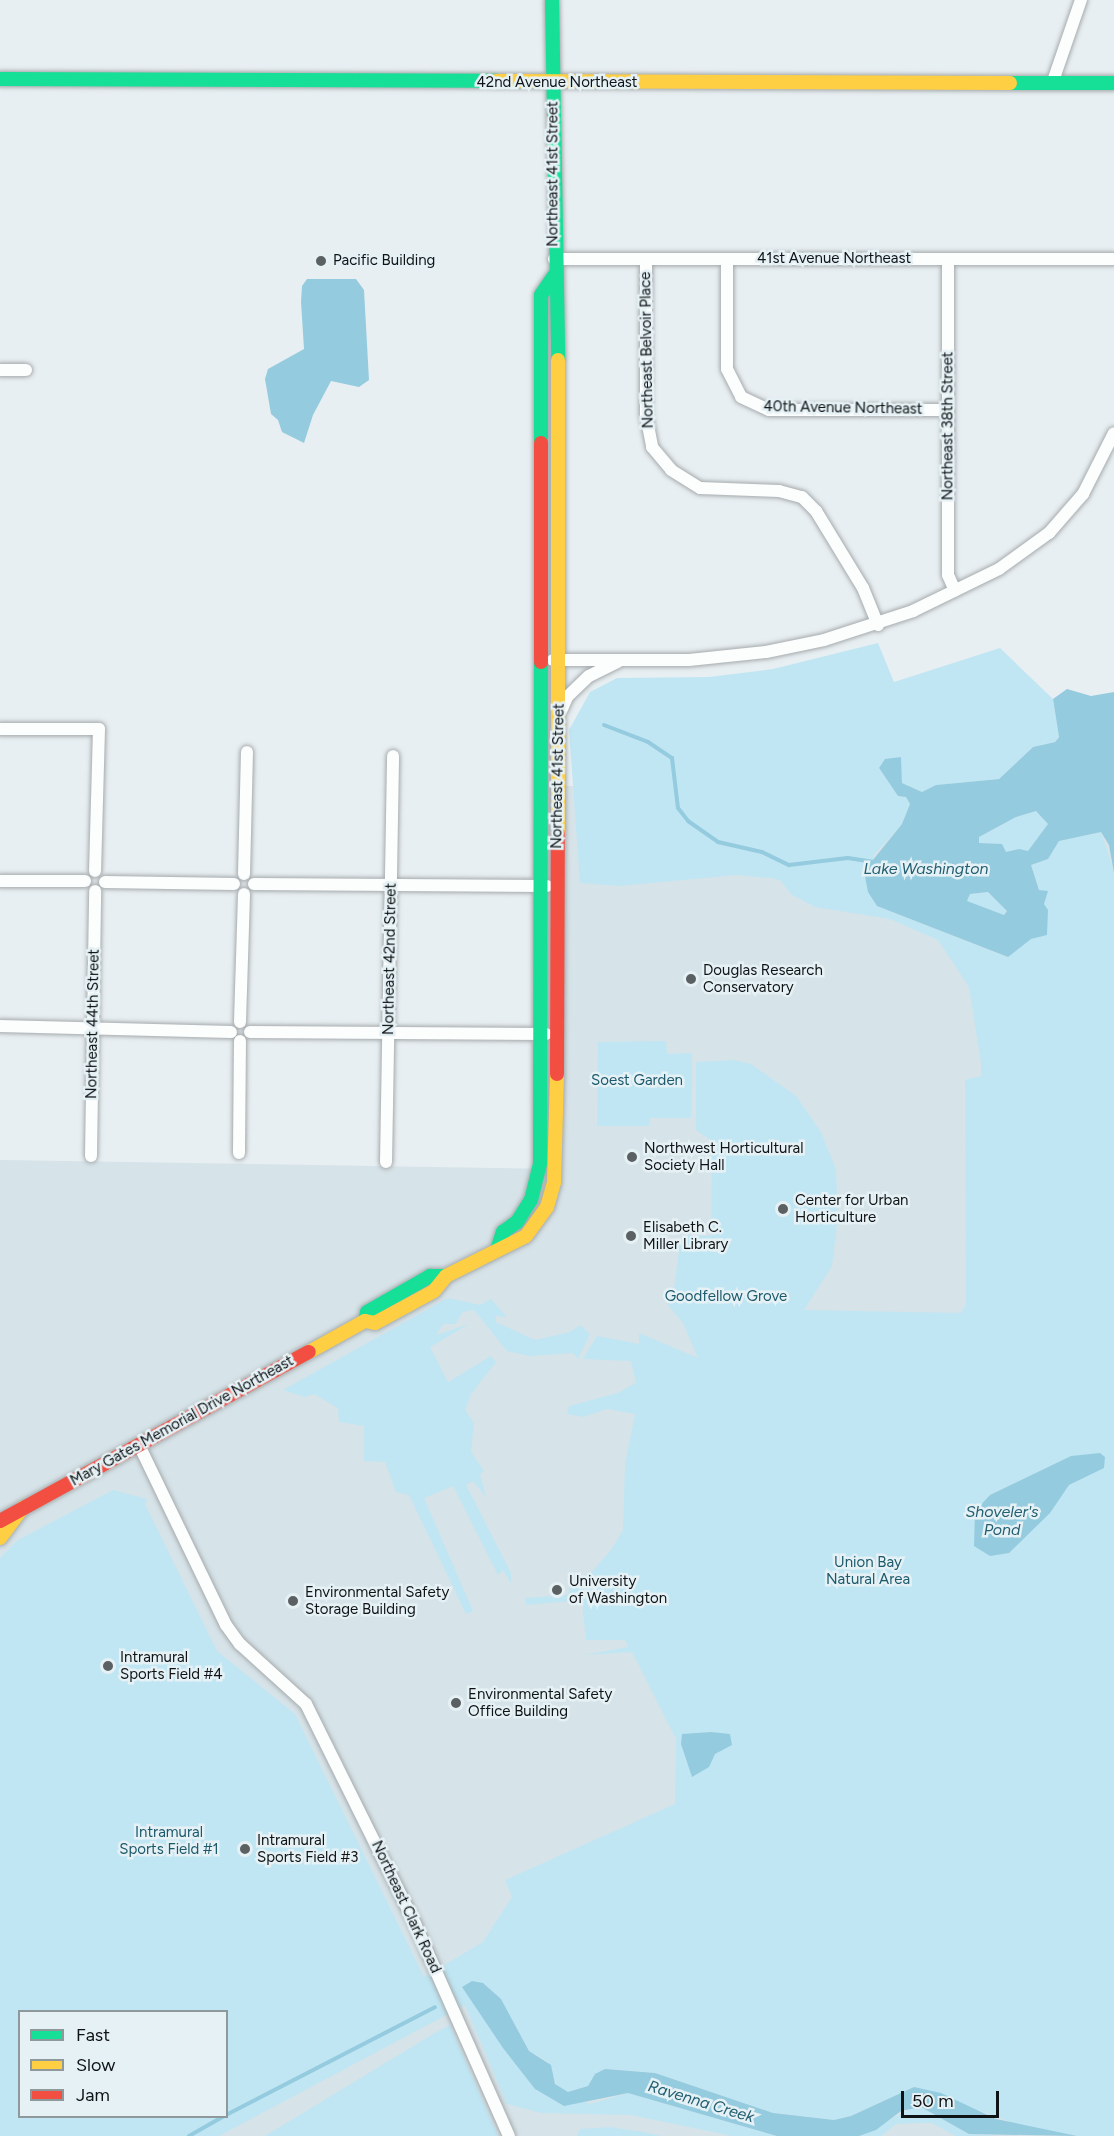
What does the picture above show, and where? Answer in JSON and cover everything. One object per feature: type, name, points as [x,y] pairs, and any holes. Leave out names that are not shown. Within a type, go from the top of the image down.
[{"type":"street","name":"Northeast 41st Street","points":[[475,1260],[498,1247],[509,1247],[526,1236],[552,1193],[556,1143],[559,660],[558,295],[554,276],[552,0]]},
{"type":"street","points":[[1052,84],[1081,0]]},
{"type":"street","name":"42nd Avenue Northeast","points":[[0,79],[553,83],[1114,83]]},
{"type":"street","name":"41st Avenue Northeast","points":[[554,259],[1114,259]]},
{"type":"street","name":"Northeast Belvoir Place","points":[[645,259],[646,416],[652,447],[671,470],[700,488],[779,491],[802,496],[816,511],[863,588],[878,625]]},
{"type":"street","name":"40th Avenue Northeast","points":[[727,259],[726,369],[741,397],[769,410],[948,410]]},
{"type":"street","name":"Northeast 38th Street","points":[[948,259],[948,575],[956,591]]},
{"type":"street","name":"Northeast 41st Street","points":[[498,1247],[503,1232],[525,1212],[538,1177],[541,295],[554,276]]},
{"type":"street","points":[[0,370],[26,370]]},
{"type":"street","points":[[539,660],[716,658],[766,652],[878,625],[956,591],[999,569],[1049,533],[1083,494],[1114,433]]},
{"type":"street","points":[[558,720],[567,697],[576,687],[604,667],[625,660]]},
{"type":"street","points":[[0,729],[99,729],[95,871]]},
{"type":"street","points":[[247,752],[244,874],[254,884],[557,886]]},
{"type":"street","name":"Northeast 42nd Street","points":[[386,1162],[393,756]]},
{"type":"street","points":[[85,881],[88,874],[95,871],[102,874],[105,882]]},
{"type":"street","points":[[244,874],[237,876],[234,884],[237,891],[244,894]]},
{"type":"street","points":[[0,881],[85,881],[95,891],[101,889],[105,882]]},
{"type":"street","points":[[105,882],[234,884]]},
{"type":"street","points":[[239,1153],[240,1041],[245,1027],[244,894],[254,884]]},
{"type":"street","name":"Northeast 44th Street","points":[[91,1156],[95,891]]},
{"type":"street","points":[[0,1026],[231,1032],[245,1027],[389,1033],[556,1034]]},
{"type":"street","points":[[231,1032],[234,1039],[240,1041]]},
{"type":"street","name":"Mary Gates Memorial Drive Northeast","points":[[0,1521],[365,1321],[375,1323],[434,1291],[446,1276],[475,1260]]},
{"type":"street","name":"Northeast Clark Road","points":[[139,1445],[226,1625],[240,1644],[306,1704],[439,1976],[509,2136]]},
{"type":"street","points":[[0,1538],[23,1508]]},
{"type":"shaded area","name":"University of Washington","points":[[564,786],[1114,786],[1114,2136],[0,2136],[0,1160],[559,1169]]},
{"type":"green space","name":"Union Bay Natural Area","points":[[878,643],[894,682],[1000,648],[1053,699],[1059,736],[1055,742],[1033,747],[999,779],[937,785],[923,792],[902,783],[900,757],[879,768],[898,796],[906,797],[910,804],[902,824],[873,856],[877,906],[1007,957],[1031,938],[1047,935],[1044,904],[1031,865],[1048,859],[1059,841],[1101,832],[1114,871],[1114,2136],[1077,2136],[1024,2127],[914,2087],[851,2116],[835,2120],[773,2113],[655,2073],[605,2069],[588,2086],[568,2092],[558,2088],[548,2062],[529,2051],[501,1999],[483,1983],[462,1987],[527,2078],[590,2104],[628,2093],[777,2136],[732,2136],[631,2115],[541,2113],[507,2104],[465,2005],[219,2136],[0,2136],[0,1558],[18,1540],[113,1490],[147,1499],[145,1504],[217,1651],[295,1714],[424,1977],[483,1942],[512,1897],[505,1880],[675,1804],[676,1739],[632,1652],[585,1655],[628,1647],[625,1640],[586,1640],[582,1600],[526,1605],[525,1598],[568,1595],[570,1588],[581,1584],[611,1550],[623,1530],[625,1464],[635,1414],[607,1409],[583,1417],[567,1414],[569,1406],[618,1393],[636,1383],[631,1361],[583,1359],[597,1336],[639,1344],[639,1333],[698,1358],[683,1323],[667,1304],[674,1290],[681,1235],[711,1236],[712,1141],[696,1130],[696,1062],[734,1060],[751,1064],[796,1096],[821,1132],[836,1170],[838,1215],[832,1266],[804,1310],[961,1313],[966,1304],[965,1080],[981,1076],[981,1063],[969,987],[938,940],[890,919],[815,907],[791,894],[780,880],[770,878],[736,875],[620,886],[580,883],[569,730],[590,692],[617,678],[709,677],[773,669]]},
{"type":"green space","points":[[1036,811],[1048,824],[1028,851],[1006,853],[1002,845],[979,843],[979,837],[1016,817]]},
{"type":"green space","points":[[988,892],[1007,911],[1003,915],[967,902],[970,894]]},
{"type":"green space","name":"Soest Garden","points":[[666,1041],[667,1054],[692,1053],[691,1118],[650,1118],[649,1126],[597,1126],[598,1042]]},
{"type":"green space","points":[[448,1298],[480,1305],[491,1299],[507,1317],[496,1316],[496,1322],[535,1340],[570,1332],[580,1325],[590,1334],[578,1359],[573,1353],[529,1356],[507,1351],[474,1310],[463,1312],[455,1324],[443,1324],[436,1335],[469,1324],[430,1347],[448,1382],[491,1356],[496,1362],[471,1394],[465,1410],[474,1423],[471,1452],[484,1471],[480,1474],[486,1497],[473,1481],[466,1485],[511,1573],[511,1583],[503,1570],[498,1575],[453,1486],[424,1498],[473,1611],[466,1614],[409,1495],[396,1492],[385,1462],[364,1461],[364,1426],[339,1422],[338,1408],[314,1394],[305,1397],[283,1390]]},
{"type":"green space","points":[[450,2025],[498,2136],[265,2136],[433,2034]]},
{"type":"green space","points":[[914,2107],[929,2110],[969,2134],[998,2136],[956,2136],[932,2123],[921,2123],[896,2124],[881,2136],[859,2136]]},
{"type":"green space","points":[[610,2127],[662,2136],[577,2136],[580,2129]]},
{"type":"water","points":[[307,279],[356,279],[364,290],[369,380],[359,387],[331,381],[313,415],[304,443],[282,432],[278,420],[271,414],[265,379],[268,369],[304,349],[301,302],[302,286]]},
{"type":"water","name":"Lake Washington","points":[[1067,689],[1091,696],[1114,692],[1114,873],[1109,845],[1101,832],[1059,841],[1048,859],[1031,865],[1039,890],[1048,891],[1044,904],[1048,910],[1047,935],[1031,939],[1008,957],[877,906],[868,892],[864,871],[902,824],[910,804],[906,797],[898,796],[879,768],[885,759],[901,757],[902,783],[922,792],[936,785],[999,779],[1033,747],[1055,742],[1059,737],[1053,699]],"holes":[[[1036,811],[1048,824],[1028,851],[1019,849],[1006,852],[1002,844],[979,843],[979,837],[1016,817]],[[988,892],[1007,911],[1004,915],[967,901],[970,894]]]},
{"type":"water","name":"Shoveler's Pond","points":[[1100,1453],[1105,1457],[1104,1468],[1069,1485],[1050,1513],[1009,1553],[990,1556],[974,1546],[975,1511],[990,1495],[1071,1456]]},
{"type":"water","points":[[711,1732],[730,1734],[732,1745],[715,1754],[709,1767],[692,1777],[681,1744],[682,1734]]},
{"type":"water","name":"Ravenna Creek","points":[[472,1981],[483,1983],[501,1999],[529,2051],[551,2065],[555,2084],[568,2092],[588,2086],[595,2074],[605,2069],[655,2073],[773,2113],[834,2120],[851,2116],[914,2087],[941,2093],[996,2119],[1077,2136],[969,2134],[921,2107],[901,2111],[876,2130],[859,2136],[777,2136],[628,2093],[564,2106],[535,2089],[503,2048],[462,1987]]},
{"type":"waterway","points":[[604,725],[648,742],[672,758],[678,808],[688,821],[718,842],[762,852],[789,865],[848,858],[874,862]]},
{"type":"waterway","name":"Ravenna Creek","points":[[228,2114],[435,2007]]},
{"type":"waterway","name":"Ravenna Creek","points":[[189,2136],[220,2118]]},
{"type":"traffic: fast","points":[[552,0],[558,360]]},
{"type":"traffic: fast","points":[[0,79],[496,81]]},
{"type":"traffic: fast","points":[[1010,83],[1114,83]]},
{"type":"traffic: fast","points":[[541,443],[541,295],[554,276]]},
{"type":"traffic: fast","points":[[498,1247],[503,1232],[517,1222],[531,1200],[540,1163],[541,662]]},
{"type":"traffic: fast","points":[[365,1321],[367,1312],[430,1276],[446,1276]]},
{"type":"traffic: slow","points":[[496,81],[1010,83]]},
{"type":"traffic: slow","points":[[558,360],[558,833]]},
{"type":"traffic: slow","points":[[309,1352],[365,1321],[375,1323],[434,1291],[446,1276],[526,1236],[547,1207],[554,1182],[557,1074]]},
{"type":"traffic: slow","points":[[0,1538],[23,1508]]},
{"type":"traffic: jam","points":[[541,443],[541,662]]},
{"type":"traffic: jam","points":[[557,1074],[558,833]]},
{"type":"traffic: jam","points":[[0,1521],[309,1352]]},
{"type":"place","name":"Pacific Building","points":[[321,261]]},
{"type":"place","name":"Douglas Research Conservatory","points":[[691,979]]},
{"type":"place","name":"Northwest Horticultural Society Hall","points":[[632,1157]]},
{"type":"place","name":"Center for Urban Horticulture","points":[[783,1209]]},
{"type":"place","name":"Elisabeth C. Miller Library","points":[[631,1236]]},
{"type":"place","name":"University of Washington","points":[[557,1590]]},
{"type":"place","name":"Environmental Safety Storage Building","points":[[293,1601]]},
{"type":"place","name":"Intramural Sports Field #4","points":[[108,1666]]},
{"type":"place","name":"Environmental Safety Office Building","points":[[456,1703]]},
{"type":"place","name":"Intramural Sports Field #3","points":[[245,1849]]},
{"type":"park label","name":"Goodfellow Grove","points":[[726,1297]]},
{"type":"park label","name":"Intramural Sports Field #1","points":[[169,1840]]}]
